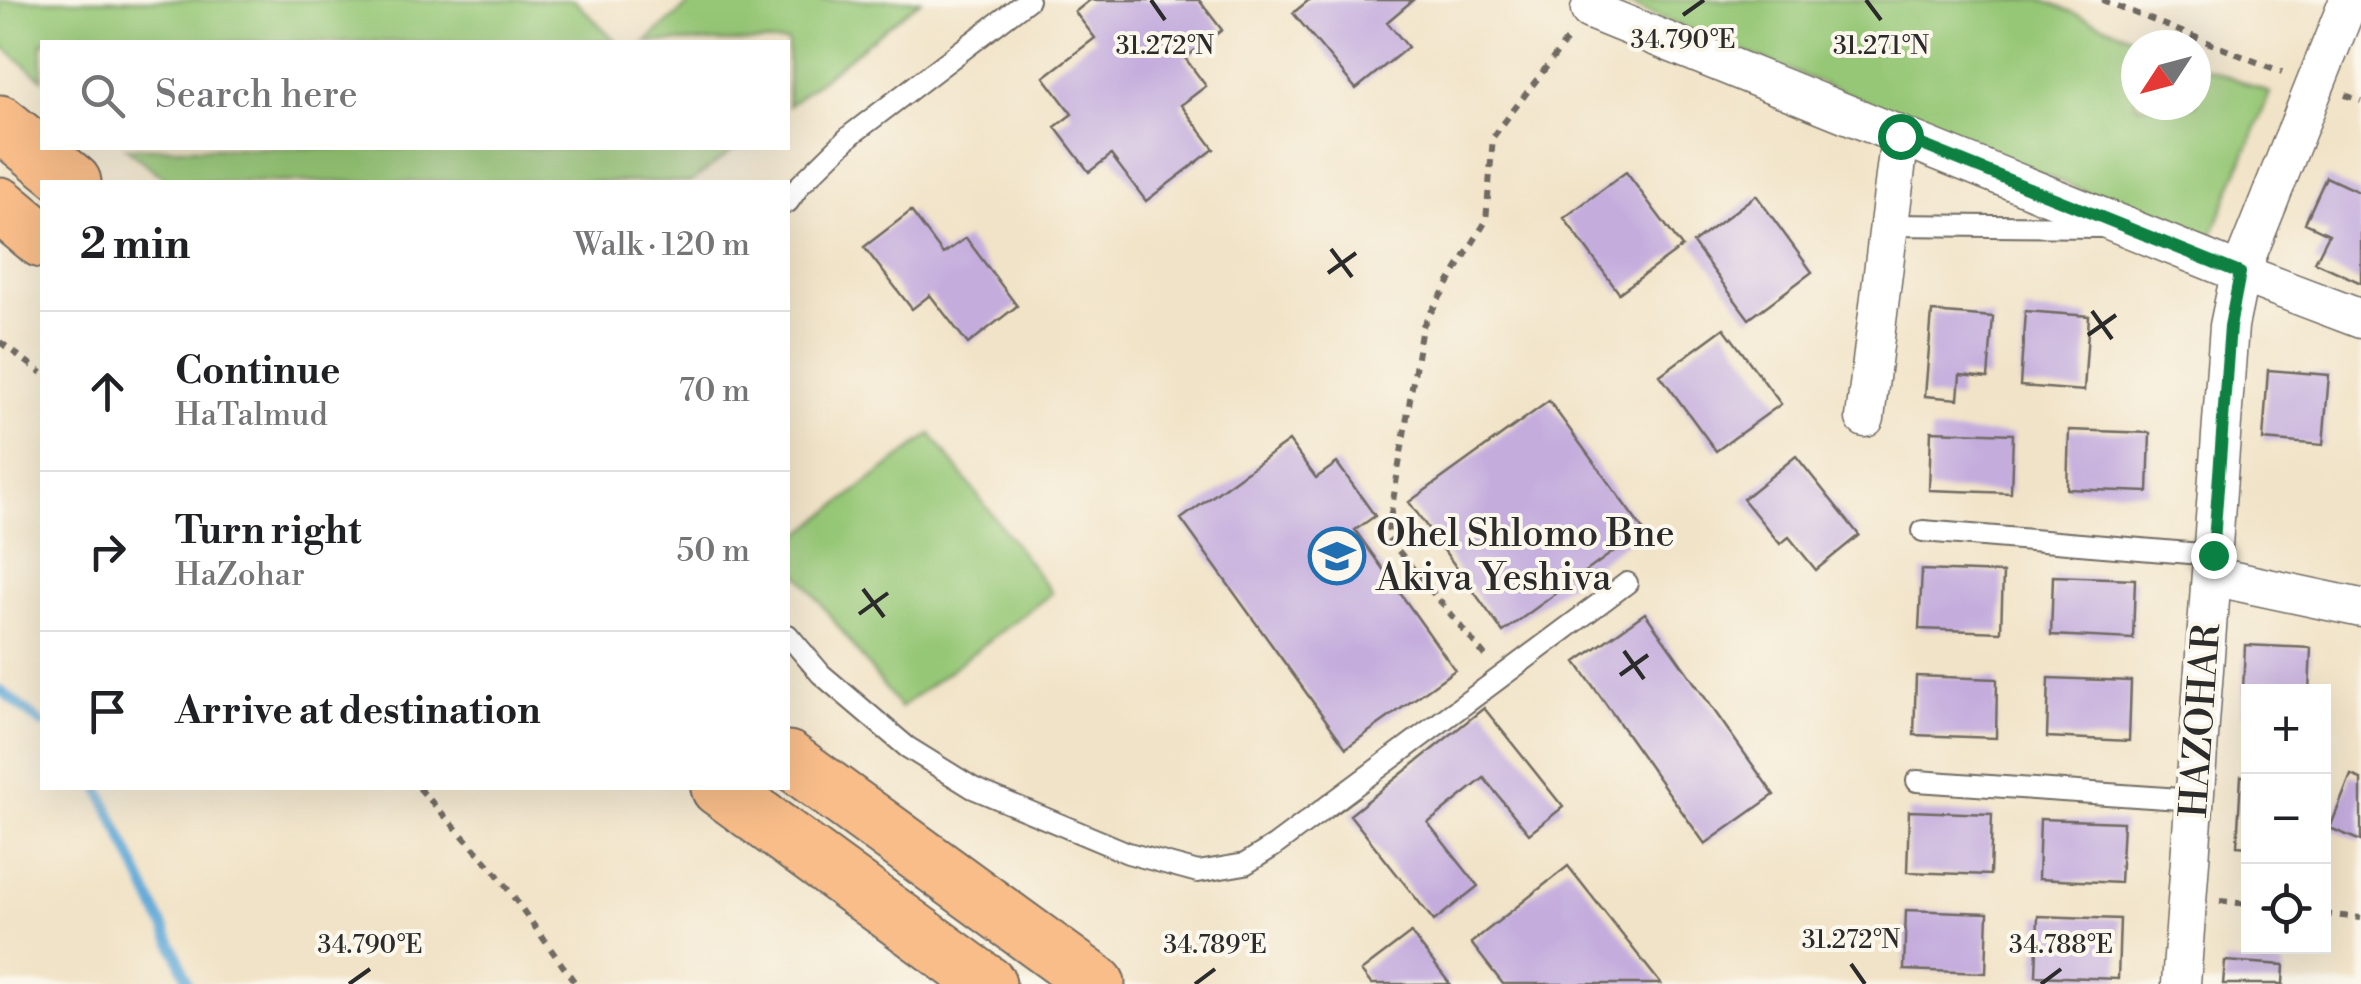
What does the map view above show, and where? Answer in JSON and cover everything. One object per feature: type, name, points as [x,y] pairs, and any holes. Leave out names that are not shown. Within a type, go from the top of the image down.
[{"type":"main road","points":[[0,123],[71,180]]},
{"type":"main road","points":[[0,205],[40,238]]},
{"type":"main road","points":[[790,760],[1097,984]]},
{"type":"main road","points":[[722,790],[988,984]]},
{"type":"street","name":"HAZOHAR","points":[[2182,984],[2230,326],[2240,273],[2349,0]]},
{"type":"street","points":[[1592,5],[1900,136],[2361,319]]},
{"type":"street","points":[[1865,418],[1900,136]]},
{"type":"street","points":[[2212,566],[2361,608]]},
{"type":"lane","points":[[790,199],[852,134],[1028,0]]},
{"type":"lane","points":[[1889,225],[2128,227]]},
{"type":"lane","points":[[1923,532],[2212,566]]},
{"type":"lane","points":[[790,637],[821,674],[907,747],[972,788],[1128,853],[1198,872],[1245,864],[1274,846],[1627,583]]},
{"type":"lane","points":[[1916,780],[2195,800]]},
{"type":"path","points":[[2102,0],[2315,85]]},
{"type":"path","points":[[1502,676],[1387,536],[1422,327],[1486,221],[1493,136],[1592,5]]},
{"type":"path","points":[[0,342],[40,372]]},
{"type":"path","points":[[421,790],[494,870],[576,984]]},
{"type":"path","points":[[2331,915],[2361,918]]},
{"type":"green space","points":[[0,0],[574,0],[615,40],[40,40],[40,77],[0,44]]},
{"type":"green space","points":[[694,0],[921,0],[790,104],[790,40],[647,40]]},
{"type":"green space","points":[[2042,0],[2121,32],[2121,120],[2211,120],[2211,69],[2270,93],[2209,242],[1625,3]]},
{"type":"green space","points":[[129,150],[733,150],[694,180],[166,180]]},
{"type":"green space","points":[[931,434],[1052,593],[900,708],[790,563],[790,541]]},
{"type":"building","points":[[1090,0],[1199,0],[1222,30],[1185,58],[1206,86],[1181,105],[1214,149],[1146,201],[1111,155],[1089,172],[1055,127],[1072,114],[1044,77],[1095,38],[1075,12]]},
{"type":"building","points":[[1309,0],[1413,0],[1387,22],[1408,47],[1356,89],[1293,13]]},
{"type":"building","points":[[1626,172],[1682,247],[1619,293],[1564,218]]},
{"type":"building","points":[[2326,177],[2361,193],[2361,283],[2315,262],[2329,234],[2305,223]]},
{"type":"building","points":[[1756,195],[1812,272],[1749,319],[1693,243]]},
{"type":"building","points":[[911,211],[943,254],[966,238],[1017,306],[968,344],[930,295],[912,309],[864,247]]},
{"type":"building","points":[[2025,311],[2089,316],[2084,391],[2020,386]]},
{"type":"building","points":[[1932,312],[1993,317],[1988,378],[1960,375],[1958,399],[1925,396]]},
{"type":"building","points":[[1724,328],[1781,404],[1716,451],[1660,375]]},
{"type":"building","points":[[2268,370],[2329,375],[2323,445],[2263,440]]},
{"type":"building","points":[[1549,401],[1643,530],[1503,632],[1409,502]]},
{"type":"building","points":[[2069,430],[2150,433],[2148,492],[2067,489]]},
{"type":"building","points":[[1931,431],[2013,434],[2011,493],[1929,490]]},
{"type":"building","points":[[1289,441],[1316,478],[1337,463],[1375,516],[1355,530],[1455,670],[1346,748],[1181,519]]},
{"type":"building","points":[[1796,456],[1859,535],[1816,570],[1789,537],[1780,544],[1743,499]]},
{"type":"building","points":[[1922,570],[2003,573],[2001,632],[1919,629]]},
{"type":"building","points":[[2053,576],[2135,579],[2133,639],[2051,635]]},
{"type":"building","points":[[1645,613],[1774,795],[1705,844],[1576,662]]},
{"type":"building","points":[[2245,645],[2311,648],[2309,684],[2243,684]]},
{"type":"building","points":[[1916,676],[1997,679],[1996,738],[1914,735]]},
{"type":"building","points":[[2049,678],[2131,681],[2129,741],[2047,737]]},
{"type":"building","points":[[1484,708],[1563,807],[1529,834],[1484,778],[1428,823],[1478,886],[1434,921],[1350,815]]},
{"type":"building","points":[[2351,775],[2361,779],[2361,841],[2331,825]]},
{"type":"building","points":[[2241,776],[2241,846],[2237,846]]},
{"type":"building","points":[[1909,811],[1992,814],[1990,875],[1907,872]]},
{"type":"building","points":[[2040,819],[2123,822],[2120,883],[2038,879]]},
{"type":"building","points":[[1568,866],[1661,984],[1503,984],[1471,943]]},
{"type":"building","points":[[1906,910],[1988,913],[1986,973],[1904,970]]},
{"type":"building","points":[[2038,916],[2120,919],[2118,979],[2036,976]]},
{"type":"building","points":[[1411,933],[1450,984],[1371,984],[1361,971]]},
{"type":"building","points":[[2225,961],[2284,965],[2283,984],[2223,984]]},
{"type":"waterway","points":[[0,690],[40,722]]},
{"type":"waterway","points":[[100,790],[188,984]]},
{"type":"place","name":"Ohel Shlomo Bne Akiva Yeshiva","points":[[1337,556]]},
{"type":"route","points":[[1900,136],[2240,273],[2230,326],[2213,555]]}]
